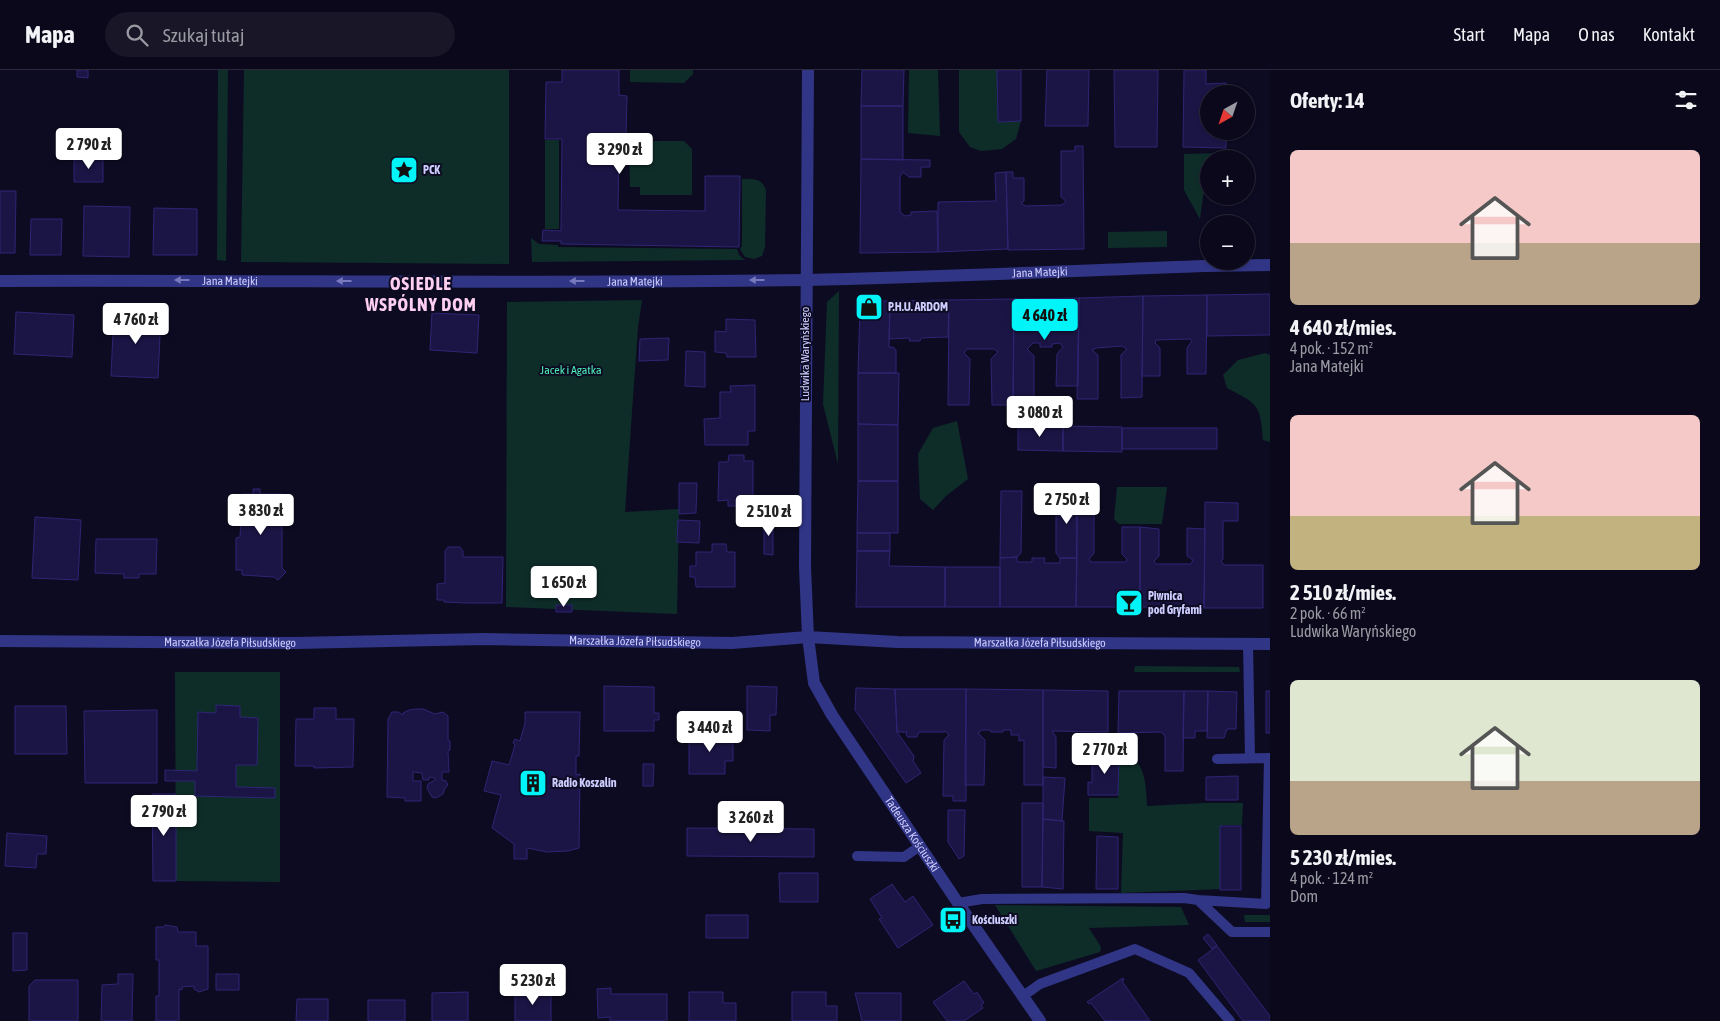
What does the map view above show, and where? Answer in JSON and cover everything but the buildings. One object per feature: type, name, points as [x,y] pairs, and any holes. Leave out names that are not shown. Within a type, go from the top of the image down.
[{"type":"street","name":"Ludwika Waryńskiego","points":[[808,70],[804,567],[808,637]]},
{"type":"street","name":"Jana Matejki","points":[[0,282],[806,280],[1270,265]]},
{"type":"street","name":"Marszałka Józefa Piłsudskiego","points":[[0,641],[296,643],[492,639],[732,643],[808,637],[897,642],[1270,644]]},
{"type":"street","name":"Tadeusza Kościuszki","points":[[808,637],[814,683],[832,715],[1040,1021]]},
{"type":"lane","points":[[1248,643],[1250,758]]},
{"type":"lane","points":[[958,903],[982,899],[1184,898],[1266,904],[1269,758],[1217,759]]},
{"type":"lane","points":[[857,856],[904,856],[920,846]]},
{"type":"lane","points":[[1198,900],[1232,932],[1270,932]]},
{"type":"lane","points":[[1023,996],[1040,984],[1135,949],[1189,973],[1230,1021]]},
{"type":"green space","points":[[218,70],[228,70],[226,261],[217,260]]},
{"type":"green space","points":[[244,70],[509,70],[509,264],[241,262]]},
{"type":"green space","points":[[630,70],[693,70],[693,74],[684,83],[630,82]]},
{"type":"green space","points":[[909,70],[938,70],[940,136],[908,133]]},
{"type":"green space","points":[[959,70],[997,70],[998,121],[1021,121],[1016,139],[1002,149],[981,151],[970,147],[959,132]]},
{"type":"green space","points":[[545,140],[559,140],[559,229],[545,229]]},
{"type":"green space","points":[[629,141],[684,141],[692,149],[692,195],[640,195],[640,187],[630,187]]},
{"type":"green space","points":[[1184,154],[1200,154],[1200,205],[1202,205],[1200,219],[1184,190]]},
{"type":"green space","points":[[742,179],[760,181],[766,191],[765,247],[762,256],[754,259],[745,257],[740,249],[742,246]]},
{"type":"green space","points":[[1167,231],[1167,247],[1108,248],[1108,232]]},
{"type":"green space","points":[[531,238],[539,244],[558,245],[558,247],[737,249],[739,255],[745,260],[532,262]]},
{"type":"green space","points":[[839,291],[838,464],[823,404],[827,302]]},
{"type":"green space","name":"Jacek i Agatka","points":[[642,300],[638,327],[625,512],[679,509],[677,614],[506,607],[507,302]]},
{"type":"green space","points":[[1265,353],[1270,355],[1270,442],[1263,440],[1261,419],[1256,407],[1246,398],[1227,388],[1223,375],[1238,360]]},
{"type":"green space","points":[[957,421],[968,479],[946,496],[933,510],[920,499],[918,454],[933,428]]},
{"type":"green space","points":[[1117,487],[1167,487],[1162,524],[1119,524],[1114,519]]},
{"type":"green space","points":[[1135,666],[1239,667],[1240,672],[1134,672]]},
{"type":"green space","points":[[175,672],[280,672],[280,882],[176,881]]},
{"type":"green space","points":[[1131,755],[1140,766],[1142,772],[1147,806],[1243,803],[1242,825],[1222,825],[1222,889],[1121,893],[1123,833],[1089,831],[1089,798],[1118,798],[1119,756]]},
{"type":"green space","points":[[995,905],[1181,907],[1189,925],[1089,928],[1101,947],[1100,952],[1036,971]]},
{"type":"green space","points":[[1244,915],[1270,915],[1270,922],[1245,922]]},
{"type":"place","name":"PCK","points":[[404,170]]},
{"type":"place","name":"P.H.U. ARDOM","points":[[869,307]]},
{"type":"place","name":"Piwnica pod Gryfami","points":[[1129,603]]},
{"type":"place","name":"Radio Koszalin","points":[[533,783]]},
{"type":"place","name":"Kościuszki","points":[[953,920]]},
{"type":"district","name":"OSIEDLE WSPÓLNY DOM","points":[[421,294]]}]
